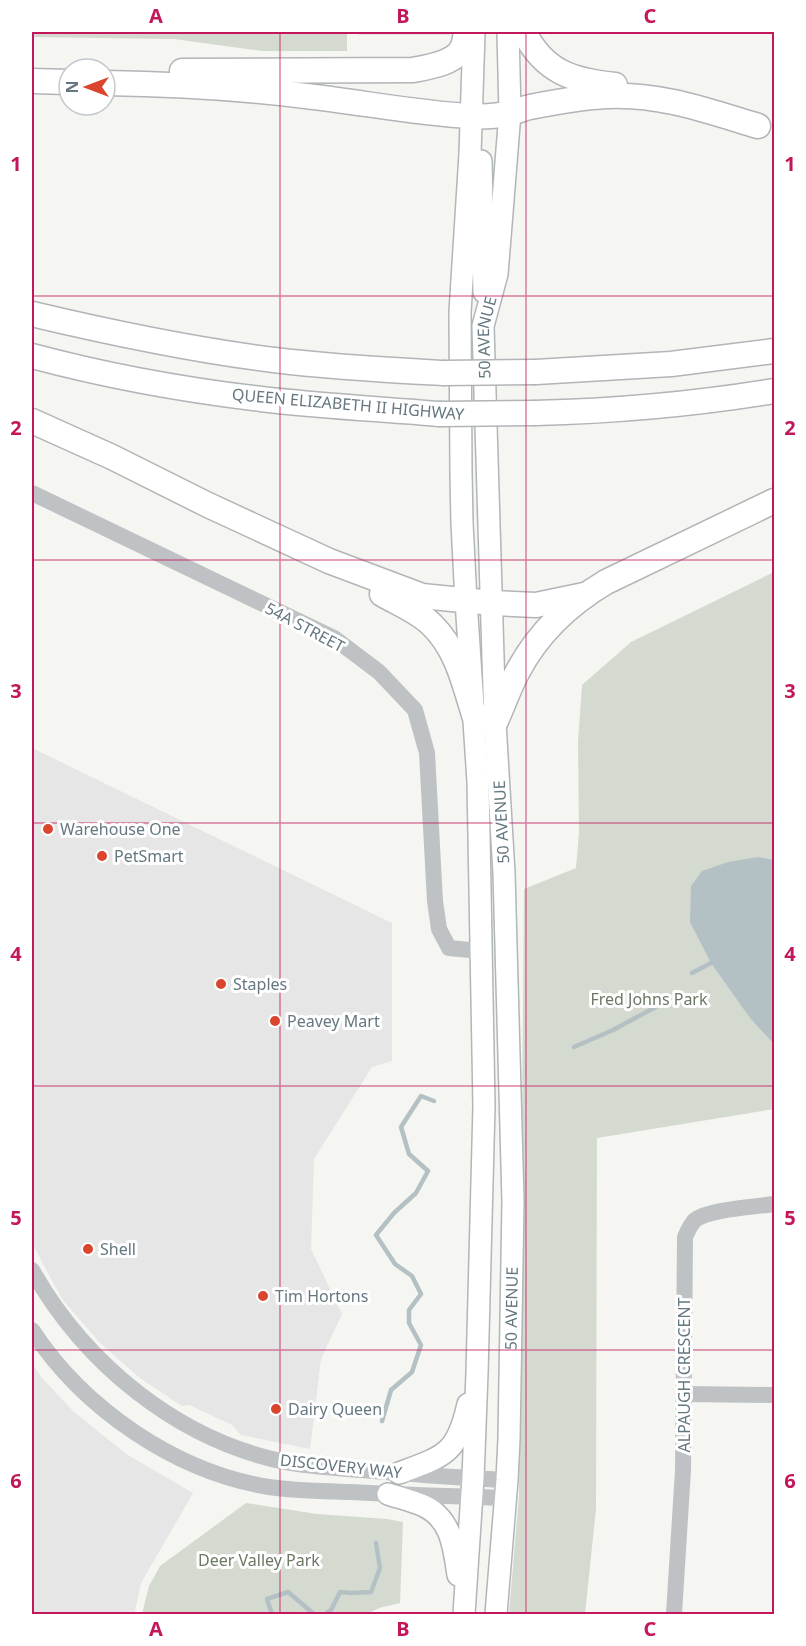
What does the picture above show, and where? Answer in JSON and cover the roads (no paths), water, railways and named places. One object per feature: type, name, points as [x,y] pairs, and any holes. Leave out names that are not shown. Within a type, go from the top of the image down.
[{"type":"highway","points":[[117,71],[413,70],[435,66],[451,59],[463,48],[466,32]]},
{"type":"highway","points":[[524,32],[529,42],[548,63],[563,74],[585,82],[638,87],[667,94],[766,129]]},
{"type":"highway","points":[[32,71],[57,71]]},
{"type":"highway","points":[[32,81],[57,82]]},
{"type":"highway","points":[[117,82],[260,91],[471,116],[510,113],[588,98],[628,96],[675,102],[766,129]]},
{"type":"highway","points":[[32,314],[97,329],[274,360],[443,373],[536,372],[670,364],[774,351]]},
{"type":"highway","name":"QUEEN ELIZABETH II HIGHWAY","points":[[32,356],[87,371],[196,390],[261,399],[439,414],[591,412],[663,406],[774,392]]},
{"type":"highway","points":[[32,421],[329,561],[422,596],[492,603],[536,604],[584,595]]},
{"type":"highway","points":[[329,561],[433,625],[453,653],[484,719],[533,645],[558,616],[584,595],[606,582],[774,501]]},
{"type":"main road","name":"50 AVENUE","points":[[474,32],[470,154],[460,312],[462,523],[466,601],[504,873],[513,1201],[507,1489],[496,1614]]},
{"type":"main road","name":"50 AVENUE","points":[[464,1611],[478,1338],[484,1106],[478,781],[492,603],[483,326],[497,274],[510,113],[508,32]]},
{"type":"main road","points":[[471,116],[479,134],[482,174],[483,326]]},
{"type":"main road","points":[[461,473],[474,586],[483,597],[492,603]]},
{"type":"main road","points":[[399,1473],[435,1460],[456,1440],[464,1422],[470,1397],[478,1338]]},
{"type":"main road","points":[[388,1494],[425,1506],[438,1515],[448,1530],[455,1551],[464,1611]]},
{"type":"street","name":"54A STREET","points":[[32,494],[334,638],[379,672],[415,710],[427,753],[435,901],[439,929],[449,948],[480,951]]},
{"type":"street","name":"ALPAUGH CRESCENT","points":[[674,1614],[680,1533],[685,1237],[695,1220],[708,1213],[774,1204]]},
{"type":"street","name":"DISCOVERY WAY","points":[[32,1270],[52,1305],[90,1350],[132,1388],[173,1417],[220,1442],[261,1456],[298,1464],[399,1473],[472,1487],[507,1489]]},
{"type":"street","name":"DISCOVERY WAY","points":[[32,1330],[74,1383],[106,1411],[148,1442],[190,1463],[240,1480],[291,1490],[388,1494],[472,1487]]},
{"type":"street","points":[[684,1394],[774,1395]]},
{"type":"waterway","points":[[692,973],[711,963]]},
{"type":"waterway","points":[[574,1047],[613,1030],[665,1002]]},
{"type":"waterway","points":[[382,1421],[391,1390],[412,1372],[421,1345],[409,1323],[409,1310],[421,1294],[412,1276],[395,1264],[376,1235],[394,1213],[416,1193],[428,1171],[409,1154],[401,1127],[421,1096],[434,1101]]},
{"type":"waterway","points":[[325,1614],[331,1610],[340,1592],[371,1592],[380,1568],[376,1543]]},
{"type":"waterway","points":[[272,1614],[267,1599],[288,1592],[314,1614]]},
{"type":"place","name":"Warehouse One","points":[[48,829]]},
{"type":"place","name":"PetSmart","points":[[102,856]]},
{"type":"place","name":"Staples","points":[[221,984]]},
{"type":"place","name":"Peavey Mart","points":[[275,1021]]},
{"type":"place","name":"Shell","points":[[88,1249]]},
{"type":"place","name":"Tim Hortons","points":[[263,1296]]},
{"type":"place","name":"Dairy Queen","points":[[276,1409]]},
{"type":"park label","name":"Fred Johns Park","points":[[649,999]]},
{"type":"park label","name":"Deer Valley Park","points":[[259,1560]]}]
